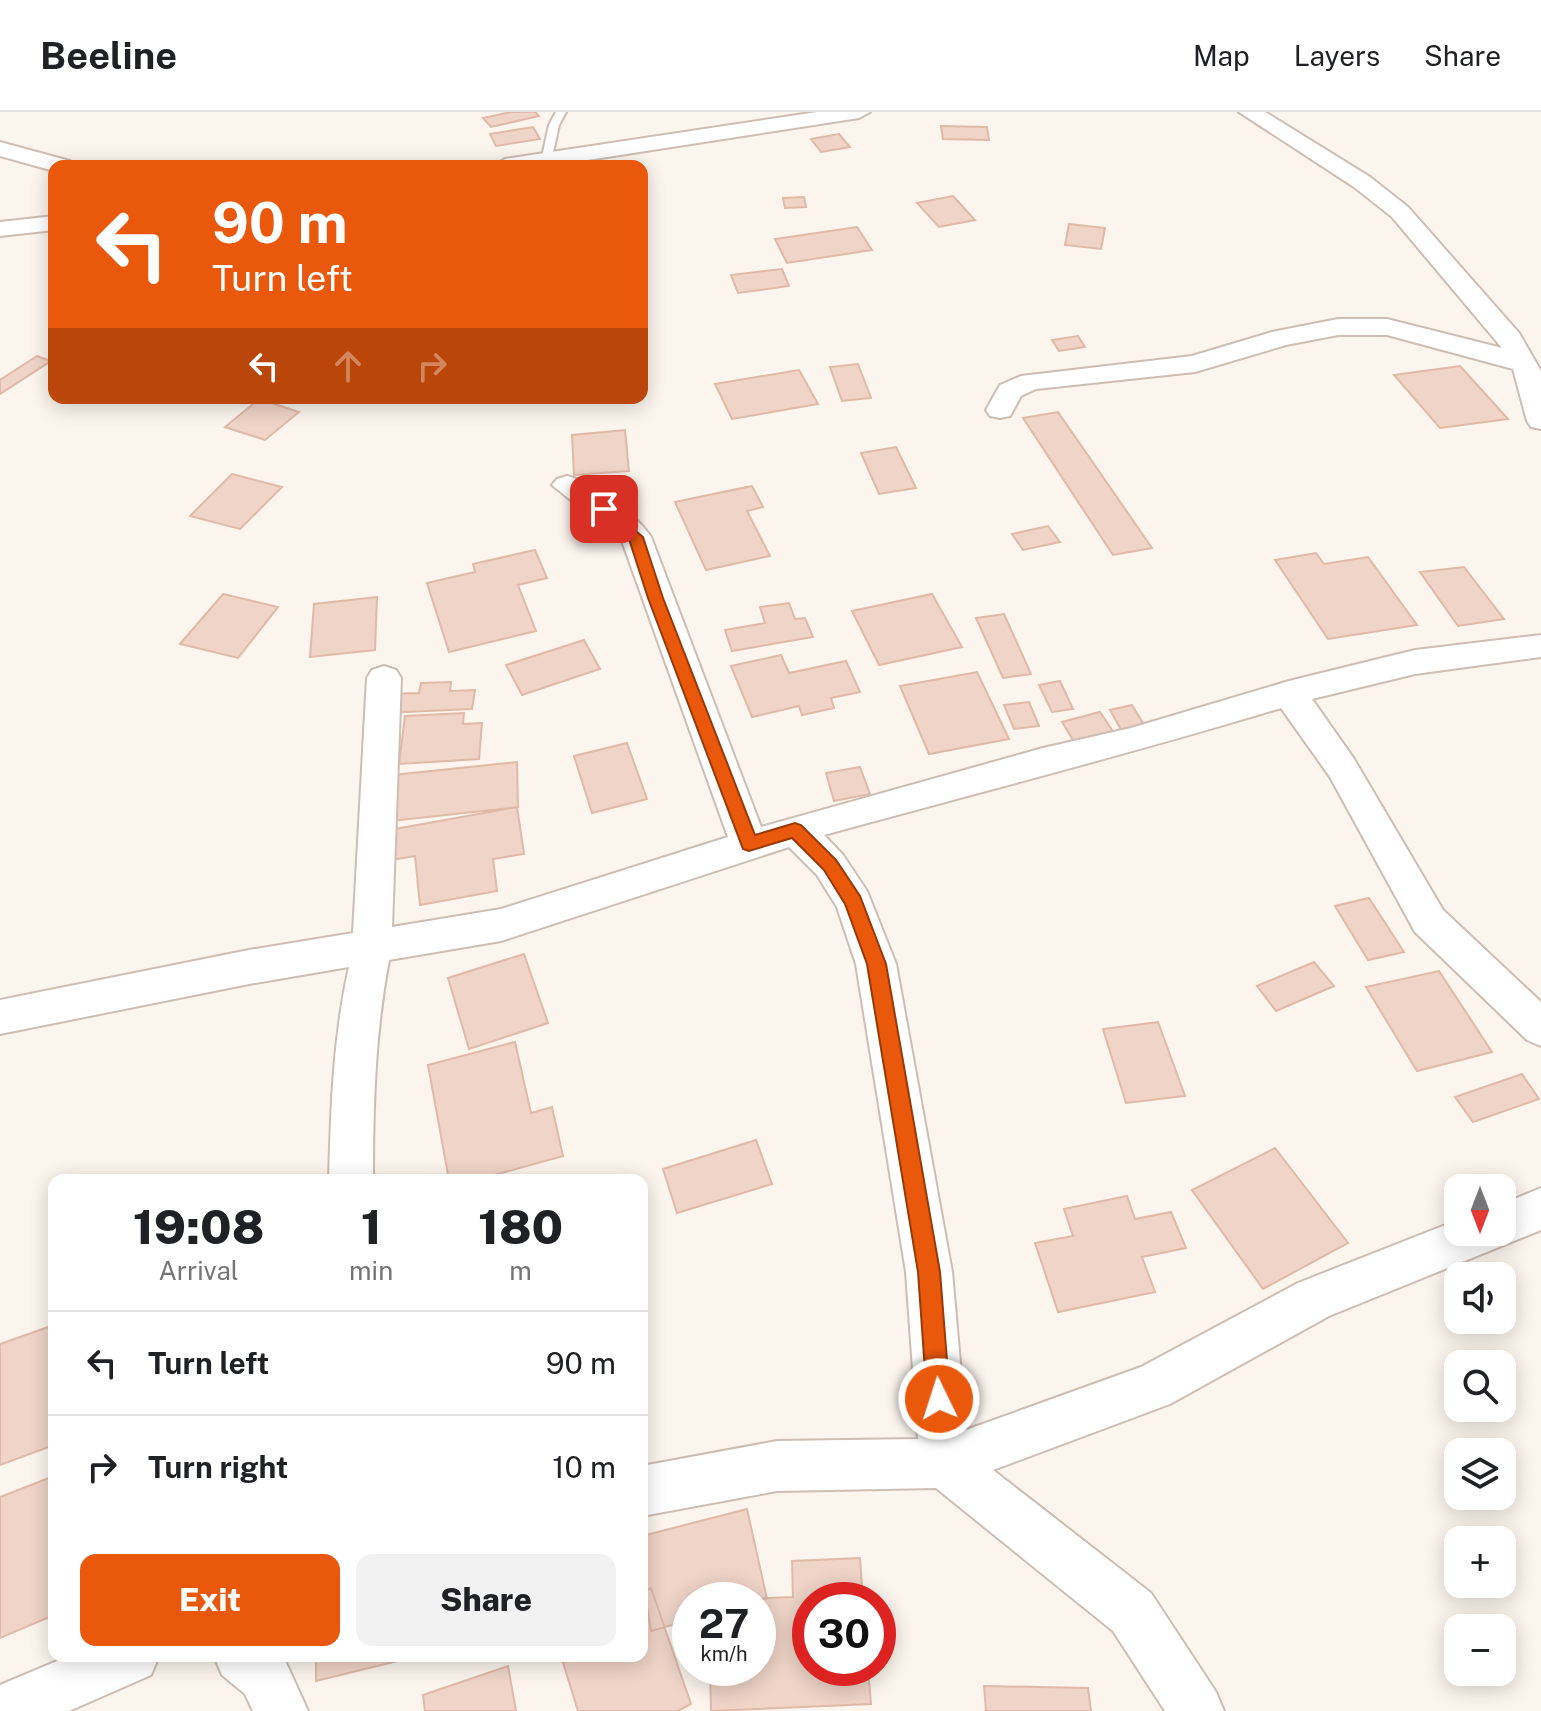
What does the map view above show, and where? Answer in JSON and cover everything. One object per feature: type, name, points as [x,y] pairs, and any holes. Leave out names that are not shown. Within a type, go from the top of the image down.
[{"type":"street","points":[[533,160],[859,112]]},
{"type":"street","points":[[1250,112],[1362,182],[1400,212],[1481,304],[1525,364],[1536,394],[1541,421]]},
{"type":"street","points":[[0,149],[48,163]]},
{"type":"street","points":[[0,229],[48,224]]},
{"type":"street","points":[[1000,410],[1010,391],[1031,382],[1195,364],[1281,338],[1338,327],[1387,327],[1525,364]]},
{"type":"street","points":[[567,485],[604,509],[636,537],[749,844]]},
{"type":"street","points":[[0,1017],[234,970],[501,925],[795,830],[1043,761],[1131,741],[1289,693],[1415,662],[1541,646]]},
{"type":"street","points":[[351,1174],[352,1084],[359,1012],[372,948],[384,678]]},
{"type":"street","points":[[1289,693],[1342,768],[1429,921],[1541,1028]]},
{"type":"street","points":[[795,830],[830,865],[854,902],[876,964],[929,1272],[944,1463],[1132,1612],[1197,1711]]},
{"type":"street","points":[[1516,1219],[1541,1209]]},
{"type":"street","points":[[648,1490],[777,1466],[944,1463],[1153,1387],[1314,1299],[1448,1246]]},
{"type":"street","points":[[5,1711],[118,1662]]},
{"type":"street","points":[[248,1662],[264,1675],[281,1711]]},
{"type":"lane","points":[[547,157],[554,125],[561,112]]},
{"type":"building","points":[[511,112],[535,112],[539,116],[491,127],[483,118]]},
{"type":"building","points":[[941,126],[987,127],[989,140],[943,139]]},
{"type":"building","points":[[533,127],[540,139],[496,146],[490,134]]},
{"type":"building","points":[[839,134],[850,147],[821,152],[811,139]]},
{"type":"building","points":[[953,196],[975,220],[939,227],[917,203]]},
{"type":"building","points":[[804,197],[806,207],[785,208],[783,198]]},
{"type":"building","points":[[1069,224],[1105,228],[1101,249],[1065,245]]},
{"type":"building","points":[[857,227],[872,250],[787,263],[775,239]]},
{"type":"building","points":[[782,269],[789,286],[738,293],[731,275]]},
{"type":"building","points":[[1078,336],[1085,347],[1059,351],[1052,340]]},
{"type":"building","points":[[37,356],[48,360],[48,363],[0,394],[0,380]]},
{"type":"building","points":[[858,364],[871,398],[842,401],[830,367]]},
{"type":"building","points":[[1460,366],[1508,419],[1440,428],[1394,375]]},
{"type":"building","points":[[799,370],[818,404],[732,419],[715,384]]},
{"type":"building","points":[[253,404],[274,404],[299,412],[265,440],[225,427]]},
{"type":"building","points":[[1058,412],[1152,548],[1113,555],[1023,418]]},
{"type":"building","points":[[625,430],[629,471],[574,475],[572,435]]},
{"type":"building","points":[[896,447],[916,488],[879,494],[861,453]]},
{"type":"building","points":[[232,474],[282,487],[240,529],[190,516]]},
{"type":"building","points":[[752,486],[763,507],[747,511],[770,556],[706,570],[675,502]]},
{"type":"building","points":[[1048,526],[1060,542],[1023,550],[1012,534]]},
{"type":"building","points":[[535,550],[547,578],[518,585],[536,631],[449,652],[427,583],[475,572],[473,564]]},
{"type":"building","points":[[1316,553],[1324,564],[1368,557],[1417,625],[1328,639],[1275,560]]},
{"type":"building","points":[[1464,567],[1504,619],[1458,626],[1420,572]]},
{"type":"building","points":[[223,594],[278,607],[238,658],[180,644]]},
{"type":"building","points":[[932,594],[962,647],[879,665],[852,611]]},
{"type":"building","points":[[377,597],[375,650],[310,657],[314,604]]},
{"type":"building","points":[[789,603],[795,619],[805,618],[813,637],[732,651],[725,630],[765,623],[760,607]]},
{"type":"building","points":[[1004,614],[1031,674],[1003,678],[976,618]]},
{"type":"building","points":[[584,640],[600,669],[522,695],[506,665]]},
{"type":"building","points":[[781,655],[789,673],[846,661],[860,692],[831,698],[834,708],[802,715],[799,706],[752,717],[731,666]]},
{"type":"building","points":[[977,672],[1009,739],[929,754],[900,686]]},
{"type":"building","points":[[1060,681],[1073,709],[1052,712],[1039,685]]},
{"type":"building","points":[[451,682],[450,691],[475,690],[472,709],[384,713],[387,694],[419,693],[421,683]]},
{"type":"building","points":[[1029,702],[1039,726],[1014,729],[1004,705]]},
{"type":"building","points":[[1132,705],[1146,728],[1123,733],[1110,710]]},
{"type":"building","points":[[1100,712],[1116,736],[1077,747],[1062,722]]},
{"type":"building","points":[[464,713],[463,724],[482,723],[479,759],[399,764],[405,716]]},
{"type":"building","points":[[627,743],[647,799],[592,813],[574,756]]},
{"type":"building","points":[[517,762],[518,807],[392,821],[393,775]]},
{"type":"building","points":[[860,767],[870,794],[834,801],[826,773]]},
{"type":"building","points":[[517,807],[524,854],[493,859],[497,891],[420,905],[415,856],[391,860],[389,830]]},
{"type":"building","points":[[1369,898],[1404,952],[1368,960],[1335,906]]},
{"type":"building","points":[[524,954],[548,1023],[469,1049],[448,978]]},
{"type":"building","points":[[1314,962],[1334,986],[1276,1011],[1257,986]]},
{"type":"building","points":[[1439,971],[1492,1052],[1417,1071],[1366,987]]},
{"type":"building","points":[[1158,1022],[1185,1096],[1126,1103],[1103,1029]]},
{"type":"building","points":[[515,1042],[531,1113],[552,1107],[563,1156],[498,1174],[448,1174],[428,1065]]},
{"type":"building","points":[[1522,1074],[1539,1099],[1473,1122],[1455,1097]]},
{"type":"building","points":[[756,1140],[772,1184],[677,1213],[663,1169]]},
{"type":"building","points":[[1275,1148],[1348,1243],[1263,1289],[1192,1190]]},
{"type":"building","points":[[1127,1196],[1135,1219],[1171,1212],[1186,1248],[1142,1257],[1155,1292],[1058,1312],[1035,1243],[1073,1236],[1064,1209]]},
{"type":"building","points":[[48,1327],[48,1447],[0,1465],[0,1344]]},
{"type":"building","points":[[48,1478],[48,1618],[0,1638],[0,1497]]},
{"type":"building","points":[[747,1509],[763,1582],[672,1582],[672,1625],[651,1631],[648,1613],[648,1534]]},
{"type":"building","points":[[860,1558],[862,1582],[793,1582],[792,1561]]},
{"type":"building","points":[[651,1588],[672,1649],[672,1686],[685,1686],[691,1704],[678,1711],[578,1711],[563,1662],[648,1662],[648,1590]]},
{"type":"building","points":[[792,1597],[792,1686],[870,1686],[871,1704],[711,1711],[710,1686],[776,1686],[776,1598]]},
{"type":"building","points":[[316,1662],[394,1662],[316,1681]]},
{"type":"building","points":[[508,1666],[516,1711],[425,1711],[423,1695]]},
{"type":"building","points":[[984,1686],[1088,1688],[1091,1711],[986,1711]]},
{"type":"route","points":[[604,509],[636,537],[749,844],[795,830],[830,865],[854,902],[876,964],[882,994],[929,1272],[939,1399]]}]
